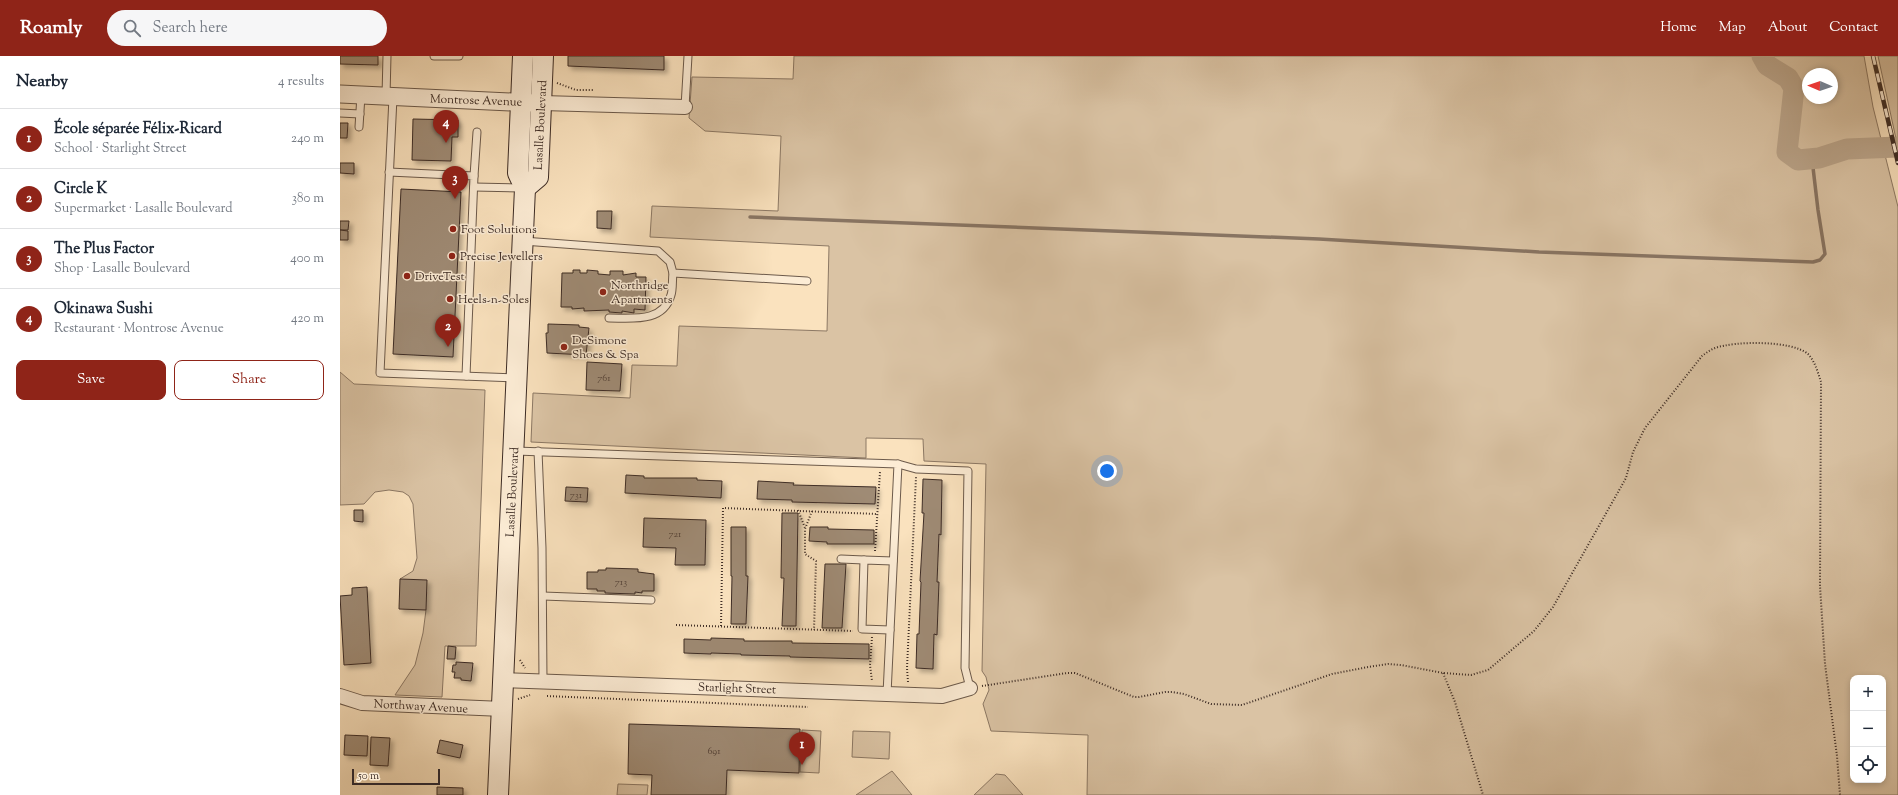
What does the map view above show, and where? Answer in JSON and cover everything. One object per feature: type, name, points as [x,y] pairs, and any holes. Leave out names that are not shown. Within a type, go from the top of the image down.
[{"type":"main road","name":"Lasalle Boulevard","points":[[498,795],[510,704],[504,680],[525,188],[518,173],[523,56]]},
{"type":"main road","name":"Lasalle Boulevard","points":[[525,188],[538,177],[543,56]]},
{"type":"street","name":"Montrose Avenue","points":[[340,94],[542,103],[685,107]]},
{"type":"street","name":"Starlight Street","points":[[504,680],[942,696],[970,688]]},
{"type":"street","name":"Northway Avenue","points":[[340,696],[362,703],[510,704]]},
{"type":"lane","points":[[387,56],[389,96],[389,172],[380,372],[517,378]]},
{"type":"lane","points":[[434,56],[459,56]]},
{"type":"lane","points":[[685,107],[688,56]]},
{"type":"lane","points":[[359,127],[361,95]]},
{"type":"lane","points":[[340,114],[360,114]]},
{"type":"lane","points":[[466,376],[477,132]]},
{"type":"lane","points":[[389,172],[474,176]]},
{"type":"lane","points":[[474,187],[525,188]]},
{"type":"lane","points":[[523,241],[658,251],[670,262],[673,273],[671,295],[665,309],[656,315],[642,318],[609,318]]},
{"type":"lane","points":[[673,273],[807,281]]},
{"type":"lane","points":[[514,451],[880,463],[898,464],[916,469],[968,471],[965,668],[970,688]]},
{"type":"lane","points":[[538,451],[542,548],[543,681]]},
{"type":"lane","points":[[886,694],[898,464]]},
{"type":"lane","points":[[841,559],[893,561]]},
{"type":"lane","points":[[864,560],[862,629],[890,630]]},
{"type":"lane","points":[[543,596],[651,600]]},
{"type":"path","points":[[542,80],[551,80],[562,86],[576,90],[600,91]]},
{"type":"path","points":[[970,688],[1075,673],[1139,697],[1172,692],[1184,694],[1211,704],[1242,705],[1332,674],[1388,664],[1443,673],[1471,675],[1488,670],[1534,631],[1554,607],[1626,478],[1633,452],[1645,428],[1702,356],[1714,348],[1748,342],[1789,347],[1804,351],[1810,356],[1821,382],[1820,586],[1825,664],[1837,756],[1840,795]]},
{"type":"path","points":[[875,560],[880,463]]},
{"type":"path","points":[[909,684],[907,668],[916,469]]},
{"type":"path","points":[[721,626],[723,508],[877,514]]},
{"type":"path","points":[[798,510],[805,529],[805,554],[816,561],[814,630]]},
{"type":"path","points":[[805,529],[812,511]]},
{"type":"path","points":[[676,625],[858,631],[862,629]]},
{"type":"path","points":[[872,629],[870,665],[872,682]]},
{"type":"path","points":[[1443,673],[1455,702],[1483,795]]},
{"type":"path","points":[[510,704],[530,695],[537,695]]},
{"type":"path","points":[[545,696],[808,707]]},
{"type":"shaded area","points":[[794,56],[1864,56],[1873,107],[1898,207],[1898,795],[1087,795],[1088,735],[991,731],[983,704],[989,690],[986,677],[982,671],[986,464],[924,461],[923,439],[866,438],[866,458],[531,442],[533,393],[630,398],[632,365],[677,366],[679,326],[827,331],[829,246],[650,237],[652,206],[778,211],[781,136],[705,131],[689,118],[692,77],[793,79]]},
{"type":"shaded area","points":[[1878,56],[1898,56],[1898,148]]},
{"type":"shaded area","points":[[340,372],[354,384],[485,390],[476,646],[445,646],[442,697],[395,695],[415,665],[423,633],[426,610],[400,579],[413,571],[417,558],[413,504],[409,496],[403,492],[389,490],[375,492],[364,504],[340,505]]},
{"type":"shaded area","points":[[802,730],[821,731],[819,773],[800,772]]},
{"type":"shaded area","points":[[853,731],[890,732],[889,759],[852,757]]},
{"type":"shaded area","points":[[892,771],[912,795],[856,795]]},
{"type":"shaded area","points":[[996,774],[1005,775],[1023,795],[974,795]]},
{"type":"shaded area","points":[[618,784],[648,785],[647,795],[617,795]]},
{"type":"building","points":[[340,56],[378,56],[378,65],[340,64]]},
{"type":"building","points":[[568,56],[664,56],[664,70],[568,66]]},
{"type":"building","points":[[413,119],[458,120],[458,137],[452,137],[451,161],[412,160]]},
{"type":"building","points":[[340,123],[348,123],[347,138],[340,138]]},
{"type":"building","points":[[340,163],[354,163],[354,174],[340,173]]},
{"type":"building","points":[[401,189],[461,192],[453,357],[393,354]]},
{"type":"building","points":[[597,211],[612,211],[611,229],[597,228]]},
{"type":"building","points":[[340,221],[349,221],[348,230],[340,230]]},
{"type":"building","points":[[340,230],[348,231],[348,240],[340,240]]},
{"type":"building","name":"Northridge Apartments","points":[[573,270],[580,270],[580,273],[587,273],[587,270],[598,271],[598,274],[610,275],[610,271],[623,271],[623,275],[636,273],[636,277],[646,277],[645,310],[634,309],[634,313],[622,311],[622,313],[609,312],[609,310],[584,311],[584,308],[572,309],[572,307],[561,307],[562,273],[573,273]]},
{"type":"building","points":[[548,324],[579,325],[579,327],[589,328],[586,355],[547,353],[546,333],[548,333]]},
{"type":"building","points":[[587,362],[622,364],[620,391],[586,390]]},
{"type":"building","points":[[626,475],[644,476],[644,478],[697,478],[697,480],[722,481],[721,498],[625,493]]},
{"type":"building","points":[[923,479],[942,480],[941,535],[939,534],[937,582],[939,582],[937,635],[934,634],[933,669],[916,668],[917,634],[919,634],[924,513],[922,513]]},
{"type":"building","points":[[758,481],[794,483],[793,485],[876,487],[875,504],[792,502],[792,500],[757,499]]},
{"type":"building","points":[[566,487],[588,488],[587,502],[565,501]]},
{"type":"building","points":[[354,510],[363,510],[363,522],[354,521]]},
{"type":"building","points":[[782,513],[798,513],[796,626],[782,626],[784,578],[781,578]]},
{"type":"building","points":[[644,518],[706,520],[705,565],[675,565],[676,548],[643,547]]},
{"type":"building","points":[[731,527],[746,527],[746,576],[748,576],[746,624],[731,624]]},
{"type":"building","points":[[810,527],[874,530],[874,544],[827,544],[827,542],[809,541]]},
{"type":"building","points":[[825,564],[846,564],[842,628],[822,628]]},
{"type":"building","points":[[606,568],[638,569],[638,572],[654,574],[654,591],[642,591],[642,593],[635,592],[635,594],[605,593],[605,591],[597,591],[597,589],[587,589],[587,572],[598,572],[598,570],[606,570]]},
{"type":"building","points":[[400,579],[427,580],[426,610],[399,609]]},
{"type":"building","points":[[367,587],[371,663],[344,665],[340,596],[352,595],[352,588]]},
{"type":"building","points":[[711,638],[744,639],[744,641],[792,641],[792,643],[869,644],[869,659],[684,653],[684,639],[711,640]]},
{"type":"building","points":[[448,646],[456,647],[455,659],[447,659]]},
{"type":"building","points":[[456,662],[473,663],[471,681],[461,680],[461,678],[454,678],[455,672],[452,672],[453,665],[456,665]]},
{"type":"building","points":[[629,724],[800,729],[799,773],[727,770],[726,795],[651,795],[652,775],[628,774]]},
{"type":"building","points":[[345,735],[368,736],[367,756],[344,755]]},
{"type":"building","points":[[371,737],[390,738],[388,766],[370,765]]},
{"type":"building","points":[[440,740],[463,745],[460,758],[437,753]]},
{"type":"building","points":[[437,787],[463,788],[463,795],[437,795]]},
{"type":"waterway","points":[[1762,56],[1767,65],[1788,78],[1794,88],[1787,152],[1798,160],[1819,158],[1847,149],[1898,147]]},
{"type":"waterway","points":[[750,217],[1319,239],[1539,252],[1813,262],[1820,260],[1825,254],[1812,159]]},
{"type":"railway","points":[[1873,56],[1898,163]]},
{"type":"place","name":"Okinawa Sushi","points":[[446,143]]},
{"type":"place","name":"The Plus Factor","points":[[455,199]]},
{"type":"place","name":"Foot Solutions","points":[[453,229]]},
{"type":"place","name":"Precise Jewellers","points":[[452,256]]},
{"type":"place","name":"DriveTest","points":[[407,276]]},
{"type":"place","name":"Northridge Apartments","points":[[603,292]]},
{"type":"place","name":"Heels-n-Soles","points":[[450,299]]},
{"type":"place","name":"Circle K","points":[[448,347]]},
{"type":"place","name":"DeSimone Shoes & Spa","points":[[564,347]]},
{"type":"place","name":"École séparée Félix-Ricard","points":[[802,765]]}]
